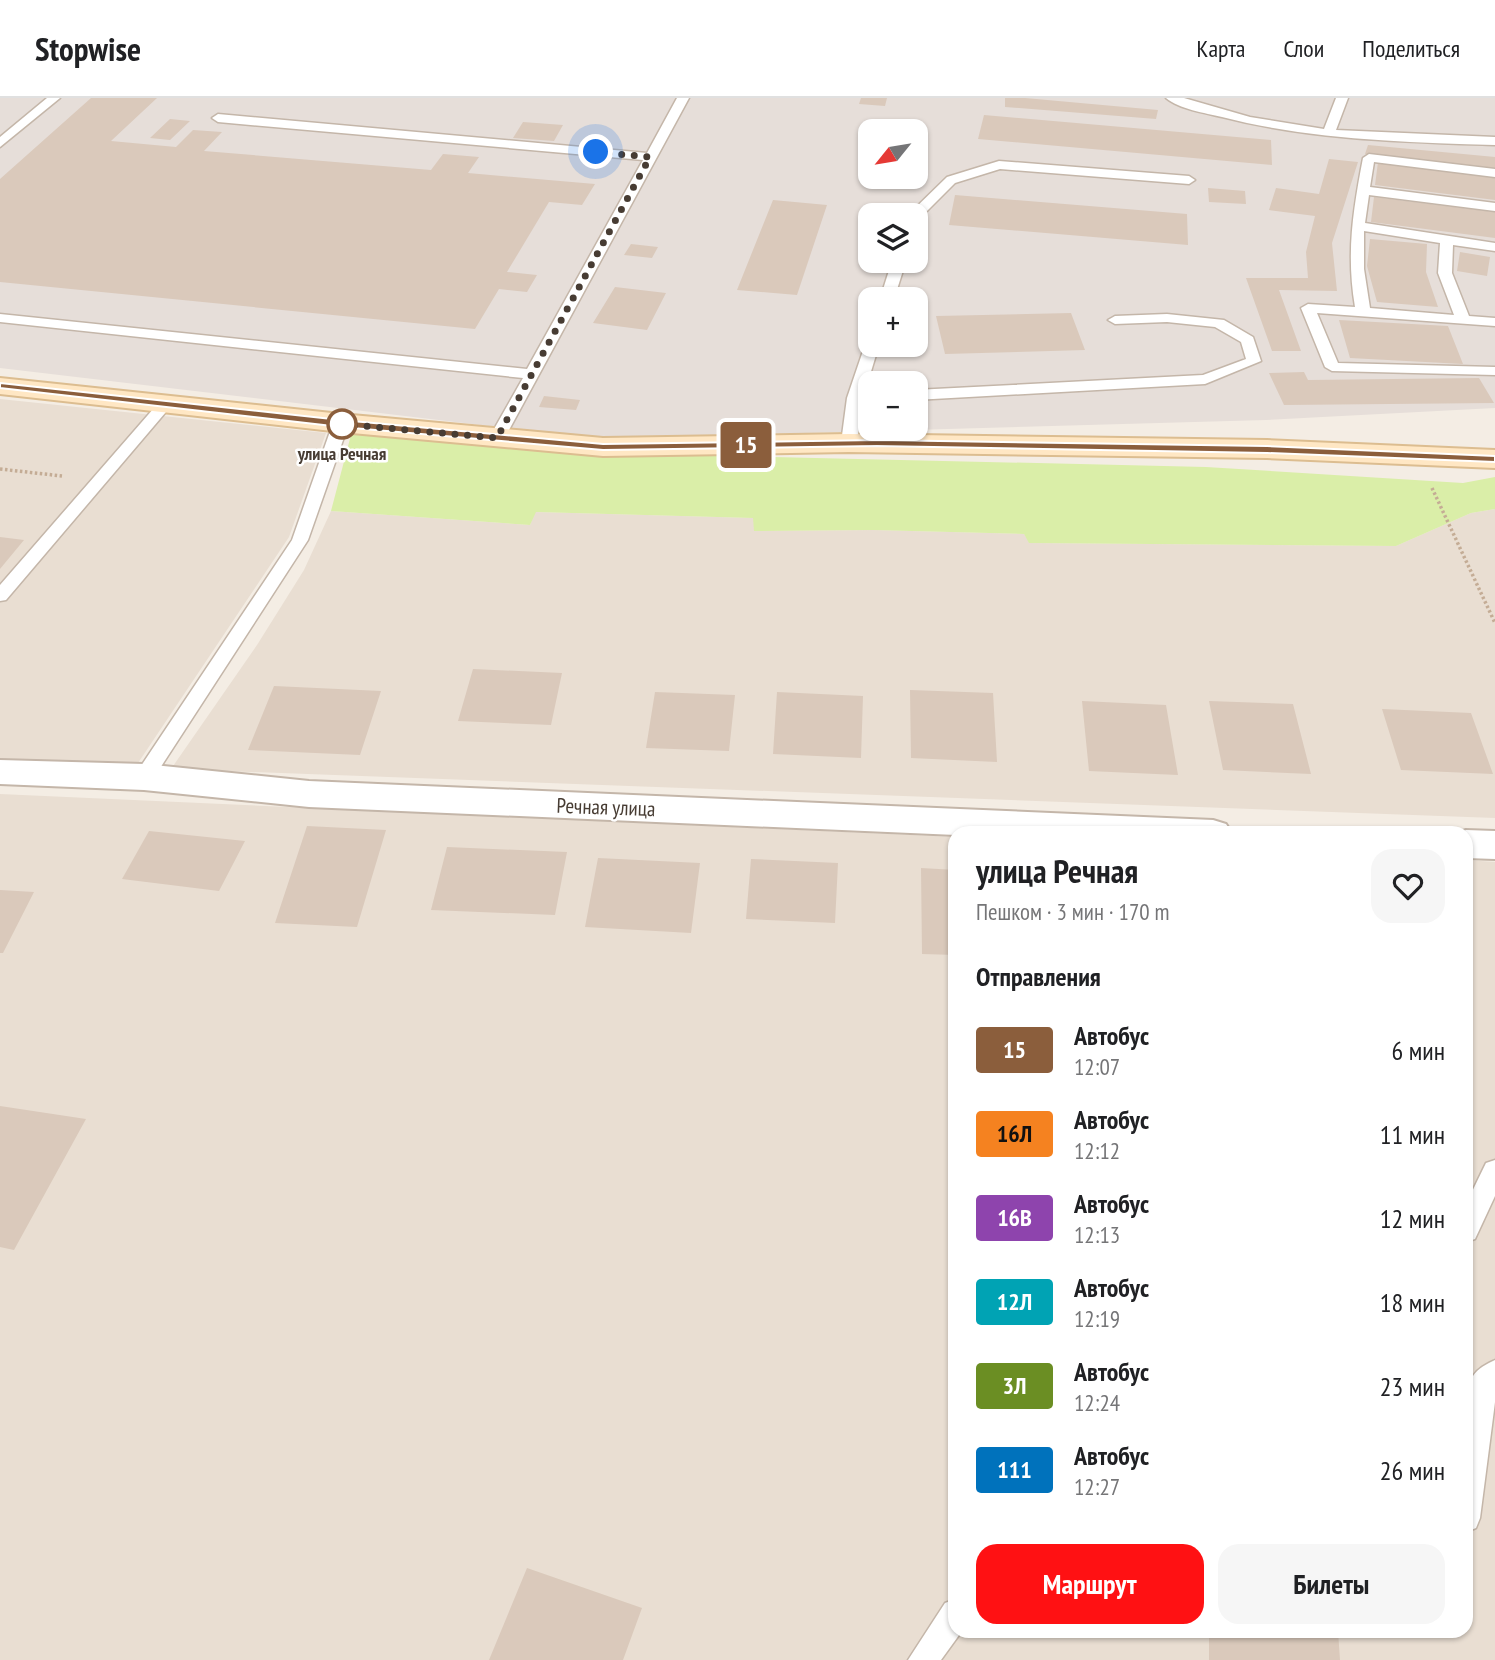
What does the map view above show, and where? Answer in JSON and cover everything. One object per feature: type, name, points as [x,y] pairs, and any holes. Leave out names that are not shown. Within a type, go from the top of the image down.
[{"type":"street","points":[[0,386],[341,424],[603,447],[849,443],[1267,449],[1495,459]]},
{"type":"street","name":"Речная улица","points":[[0,772],[144,776],[309,794],[1051,826]]},
{"type":"street","points":[[1473,844],[1495,845]]},
{"type":"lane","points":[[0,143],[54,98]]},
{"type":"lane","points":[[497,438],[683,98]]},
{"type":"lane","points":[[1172,98],[1215,115],[1289,129],[1495,141]]},
{"type":"lane","points":[[1329,132],[1342,98]]},
{"type":"lane","points":[[218,118],[650,157]]},
{"type":"lane","points":[[1363,310],[1354,269],[1356,226],[1369,158],[1495,173]]},
{"type":"lane","points":[[927,203],[951,180],[999,165],[1189,180]]},
{"type":"lane","points":[[1363,190],[1495,207]]},
{"type":"lane","points":[[1356,226],[1495,247]]},
{"type":"lane","points":[[1447,239],[1445,273],[1463,319]]},
{"type":"lane","points":[[1495,322],[1363,310],[1308,308],[1332,367],[1495,371]]},
{"type":"lane","points":[[0,318],[532,374]]},
{"type":"lane","points":[[928,394],[1205,379],[1254,361],[1248,340],[1219,323],[1167,318],[1115,320]]},
{"type":"lane","points":[[0,596],[166,403]]},
{"type":"lane","points":[[849,443],[858,412]]},
{"type":"lane","points":[[144,776],[300,540],[341,424]]},
{"type":"lane","points":[[1473,1216],[1495,1170]]},
{"type":"lane","points":[[1473,1465],[1484,1382],[1495,1373]]},
{"type":"lane","points":[[923,1660],[948,1625]]},
{"type":"path","points":[[1418,457],[1495,623]]},
{"type":"path","points":[[0,468],[99,481]]},
{"type":"shaded area","points":[[0,98],[1495,98],[1495,408],[1266,420],[928,430],[928,371],[858,371],[858,432],[599,439],[0,368]]},
{"type":"shaded area","points":[[0,399],[326,433],[289,537],[136,766],[0,759]]},
{"type":"shaded area","points":[[1495,509],[1495,818],[171,769],[257,645],[304,570],[331,511],[530,525],[535,512],[754,518],[755,531],[873,530],[1024,534],[1030,543],[1396,546],[1471,513]]},
{"type":"shaded area","points":[[0,794],[948,837],[948,1638],[1473,1638],[1473,860],[1495,862],[1495,1660],[0,1660]]},
{"type":"green space","points":[[352,431],[602,453],[1206,467],[1463,483],[1495,477],[1495,509],[1471,513],[1396,546],[1029,543],[1024,534],[873,530],[754,531],[753,518],[536,512],[530,525],[331,511]]},
{"type":"building","points":[[91,98],[157,98],[111,141],[176,147],[193,130],[222,132],[204,151],[431,170],[443,154],[479,157],[468,173],[595,184],[582,205],[549,202],[507,272],[537,275],[527,292],[499,289],[475,329],[0,282],[0,179]]},
{"type":"building","points":[[861,98],[887,98],[885,106],[859,104]]},
{"type":"building","points":[[1005,98],[1158,110],[1156,119],[1005,107]]},
{"type":"building","points":[[984,115],[1271,140],[1272,165],[978,139]]},
{"type":"building","points":[[170,119],[190,121],[170,140],[150,138]]},
{"type":"building","points":[[523,122],[563,125],[554,141],[513,138]]},
{"type":"building","points":[[1368,145],[1495,157],[1495,168],[1365,154]]},
{"type":"building","points":[[1329,159],[1358,162],[1332,243],[1337,291],[1279,290],[1301,351],[1272,351],[1246,278],[1308,278],[1306,252],[1315,216],[1269,210],[1276,188],[1319,194]]},
{"type":"building","points":[[1378,162],[1495,176],[1495,200],[1375,185]]},
{"type":"building","points":[[1208,188],[1245,191],[1246,204],[1209,202]]},
{"type":"building","points":[[955,195],[1187,214],[1188,245],[949,225]]},
{"type":"building","points":[[1374,197],[1495,212],[1495,238],[1371,222]]},
{"type":"building","points":[[773,200],[827,205],[797,295],[737,290]]},
{"type":"building","points":[[1370,239],[1427,244],[1426,272],[1438,307],[1377,302],[1367,266]]},
{"type":"building","points":[[631,244],[658,247],[652,258],[624,255]]},
{"type":"building","points":[[1460,252],[1490,257],[1487,276],[1457,271]]},
{"type":"building","points":[[615,287],[666,293],[647,330],[593,323]]},
{"type":"building","points":[[1071,313],[1085,350],[945,354],[936,316]]},
{"type":"building","points":[[1339,320],[1448,326],[1463,364],[1350,358]]},
{"type":"building","points":[[1304,372],[1308,380],[1479,378],[1494,403],[1284,405],[1269,373]]},
{"type":"building","points":[[544,396],[580,400],[576,410],[539,407]]},
{"type":"building","points":[[0,537],[24,540],[0,569]]},
{"type":"building","points":[[473,669],[562,673],[551,725],[458,721]]},
{"type":"building","points":[[274,686],[381,691],[360,755],[248,750]]},
{"type":"building","points":[[910,690],[993,693],[997,762],[911,758]]},
{"type":"building","points":[[655,692],[735,695],[729,751],[646,748]]},
{"type":"building","points":[[777,692],[863,696],[861,758],[773,754]]},
{"type":"building","points":[[1082,701],[1166,705],[1178,775],[1089,771]]},
{"type":"building","points":[[1209,701],[1293,704],[1311,774],[1223,770]]},
{"type":"building","points":[[1382,709],[1471,713],[1493,774],[1401,770]]},
{"type":"building","points":[[307,826],[386,830],[357,927],[275,923]]},
{"type":"building","points":[[149,831],[245,841],[219,891],[122,879]]},
{"type":"building","points":[[447,847],[567,852],[555,915],[431,910]]},
{"type":"building","points":[[598,858],[700,863],[691,933],[585,927]]},
{"type":"building","points":[[751,859],[838,863],[835,923],[746,919]]},
{"type":"building","points":[[921,868],[948,870],[948,955],[922,954]]},
{"type":"building","points":[[0,890],[34,892],[3,953],[0,953]]},
{"type":"building","points":[[0,1106],[86,1119],[14,1250],[0,1247]]},
{"type":"building","points":[[527,1568],[642,1608],[623,1660],[489,1660]]},
{"type":"building","points":[[1209,1638],[1338,1638],[1340,1660],[1209,1660]]},
{"type":"bus line","name":"15","points":[[0,386],[341,424],[603,447],[877,443],[1267,449],[1495,459]]},
{"type":"place","name":"улица Речная","points":[[342,424]]},
{"type":"route","points":[[342,424],[497,438],[650,157],[596,152]]}]
